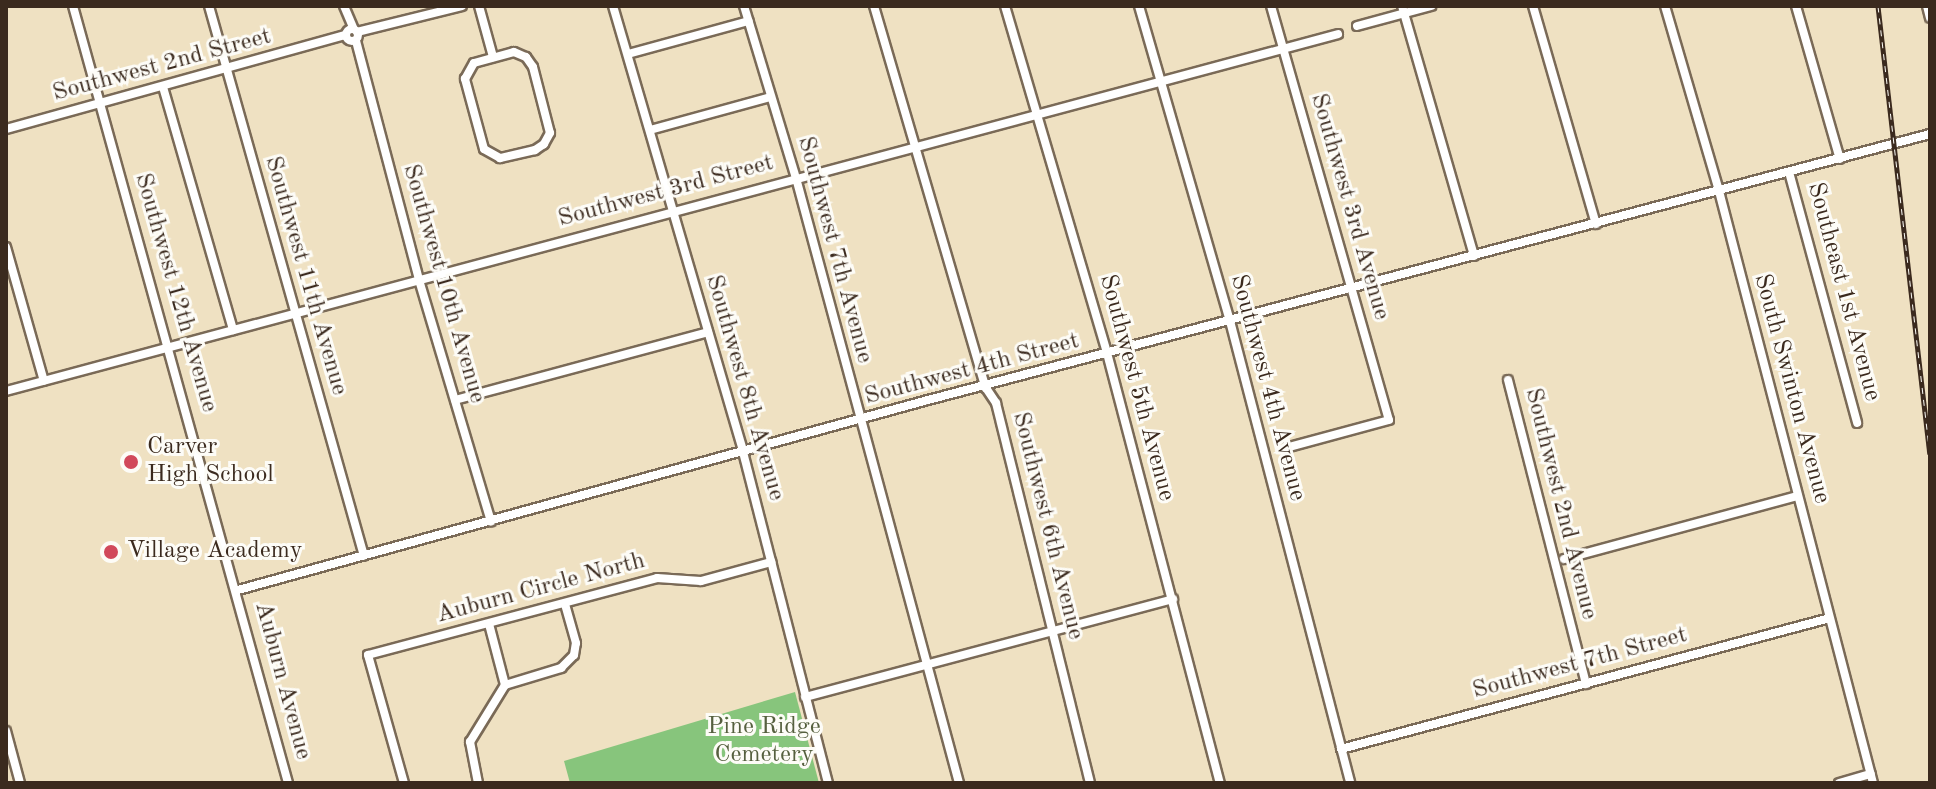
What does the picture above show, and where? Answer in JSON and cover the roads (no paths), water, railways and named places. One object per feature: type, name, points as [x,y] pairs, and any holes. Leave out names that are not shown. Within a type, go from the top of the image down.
[{"type":"street","name":"Southwest 12th Avenue","points":[[73,6],[238,590]]},
{"type":"street","name":"Southwest 11th Avenue","points":[[209,6],[364,556]]},
{"type":"street","name":"Southwest 2nd Street","points":[[6,129],[462,6]]},
{"type":"street","points":[[479,6],[493,57]]},
{"type":"street","name":"Southwest 8th Avenue","points":[[613,6],[743,452],[828,783]]},
{"type":"street","name":"Southwest 7th Avenue","points":[[744,6],[796,178],[959,783]]},
{"type":"street","name":"Southwest 6th Avenue","points":[[874,6],[986,388],[996,403],[1090,783]]},
{"type":"street","name":"Southwest 5th Avenue","points":[[1005,6],[1107,353],[1220,783]]},
{"type":"street","name":"Southwest 4th Avenue","points":[[1139,6],[1230,321],[1350,783]]},
{"type":"street","name":"Southwest 3rd Avenue","points":[[1271,6],[1389,420],[1289,447]]},
{"type":"street","points":[[1357,26],[1403,10],[1431,6]]},
{"type":"street","points":[[1533,6],[1596,224]]},
{"type":"street","name":"South Swinton Avenue","points":[[1665,6],[1719,191],[1872,779]]},
{"type":"street","name":"Southeast 1st Avenue","points":[[1796,6],[1840,159]]},
{"type":"street","points":[[1927,6],[1930,18]]},
{"type":"street","name":"Southwest 10th Avenue","points":[[345,10],[419,280],[491,522]]},
{"type":"street","points":[[1403,10],[1474,256]]},
{"type":"street","points":[[628,54],[749,21]]},
{"type":"street","name":"Southwest 3rd Street","points":[[6,391],[1160,79],[1338,34]]},
{"type":"street","points":[[520,54],[533,67],[550,127],[548,139],[535,150],[500,158],[489,153],[482,143],[465,79],[474,63],[493,57],[520,54]]},
{"type":"street","points":[[163,87],[233,330]]},
{"type":"street","points":[[650,130],[771,97]]},
{"type":"street","name":"Southwest 4th Street","points":[[238,590],[1107,353],[1930,134]]},
{"type":"street","name":"Southeast 1st Avenue","points":[[1789,172],[1857,423]]},
{"type":"street","points":[[6,247],[44,381]]},
{"type":"street","points":[[455,400],[708,332]]},
{"type":"street","name":"Southwest 2nd Avenue","points":[[1508,380],[1586,684]]},
{"type":"street","points":[[1564,559],[1798,496]]},
{"type":"street","name":"Auburn Circle North","points":[[404,783],[368,655],[657,578],[701,581],[771,562]]},
{"type":"street","name":"Auburn Avenue","points":[[238,590],[288,783]]},
{"type":"street","points":[[805,697],[1173,599]]},
{"type":"street","points":[[478,783],[470,742],[505,685],[561,668],[571,660],[576,643],[565,604]]},
{"type":"street","name":"Southwest 7th Street","points":[[1341,749],[1830,618]]},
{"type":"street","points":[[489,624],[505,685]]},
{"type":"street","points":[[6,731],[20,783]]},
{"type":"street","points":[[1839,783],[1872,779]]},
{"type":"railway","points":[[1878,6],[1930,454]]},
{"type":"place","name":"Carver High School","points":[[131,462]]},
{"type":"place","name":"Village Academy","points":[[111,552]]},
{"type":"park label","name":"Pine Ridge Cemetery","points":[[764,742]]}]
